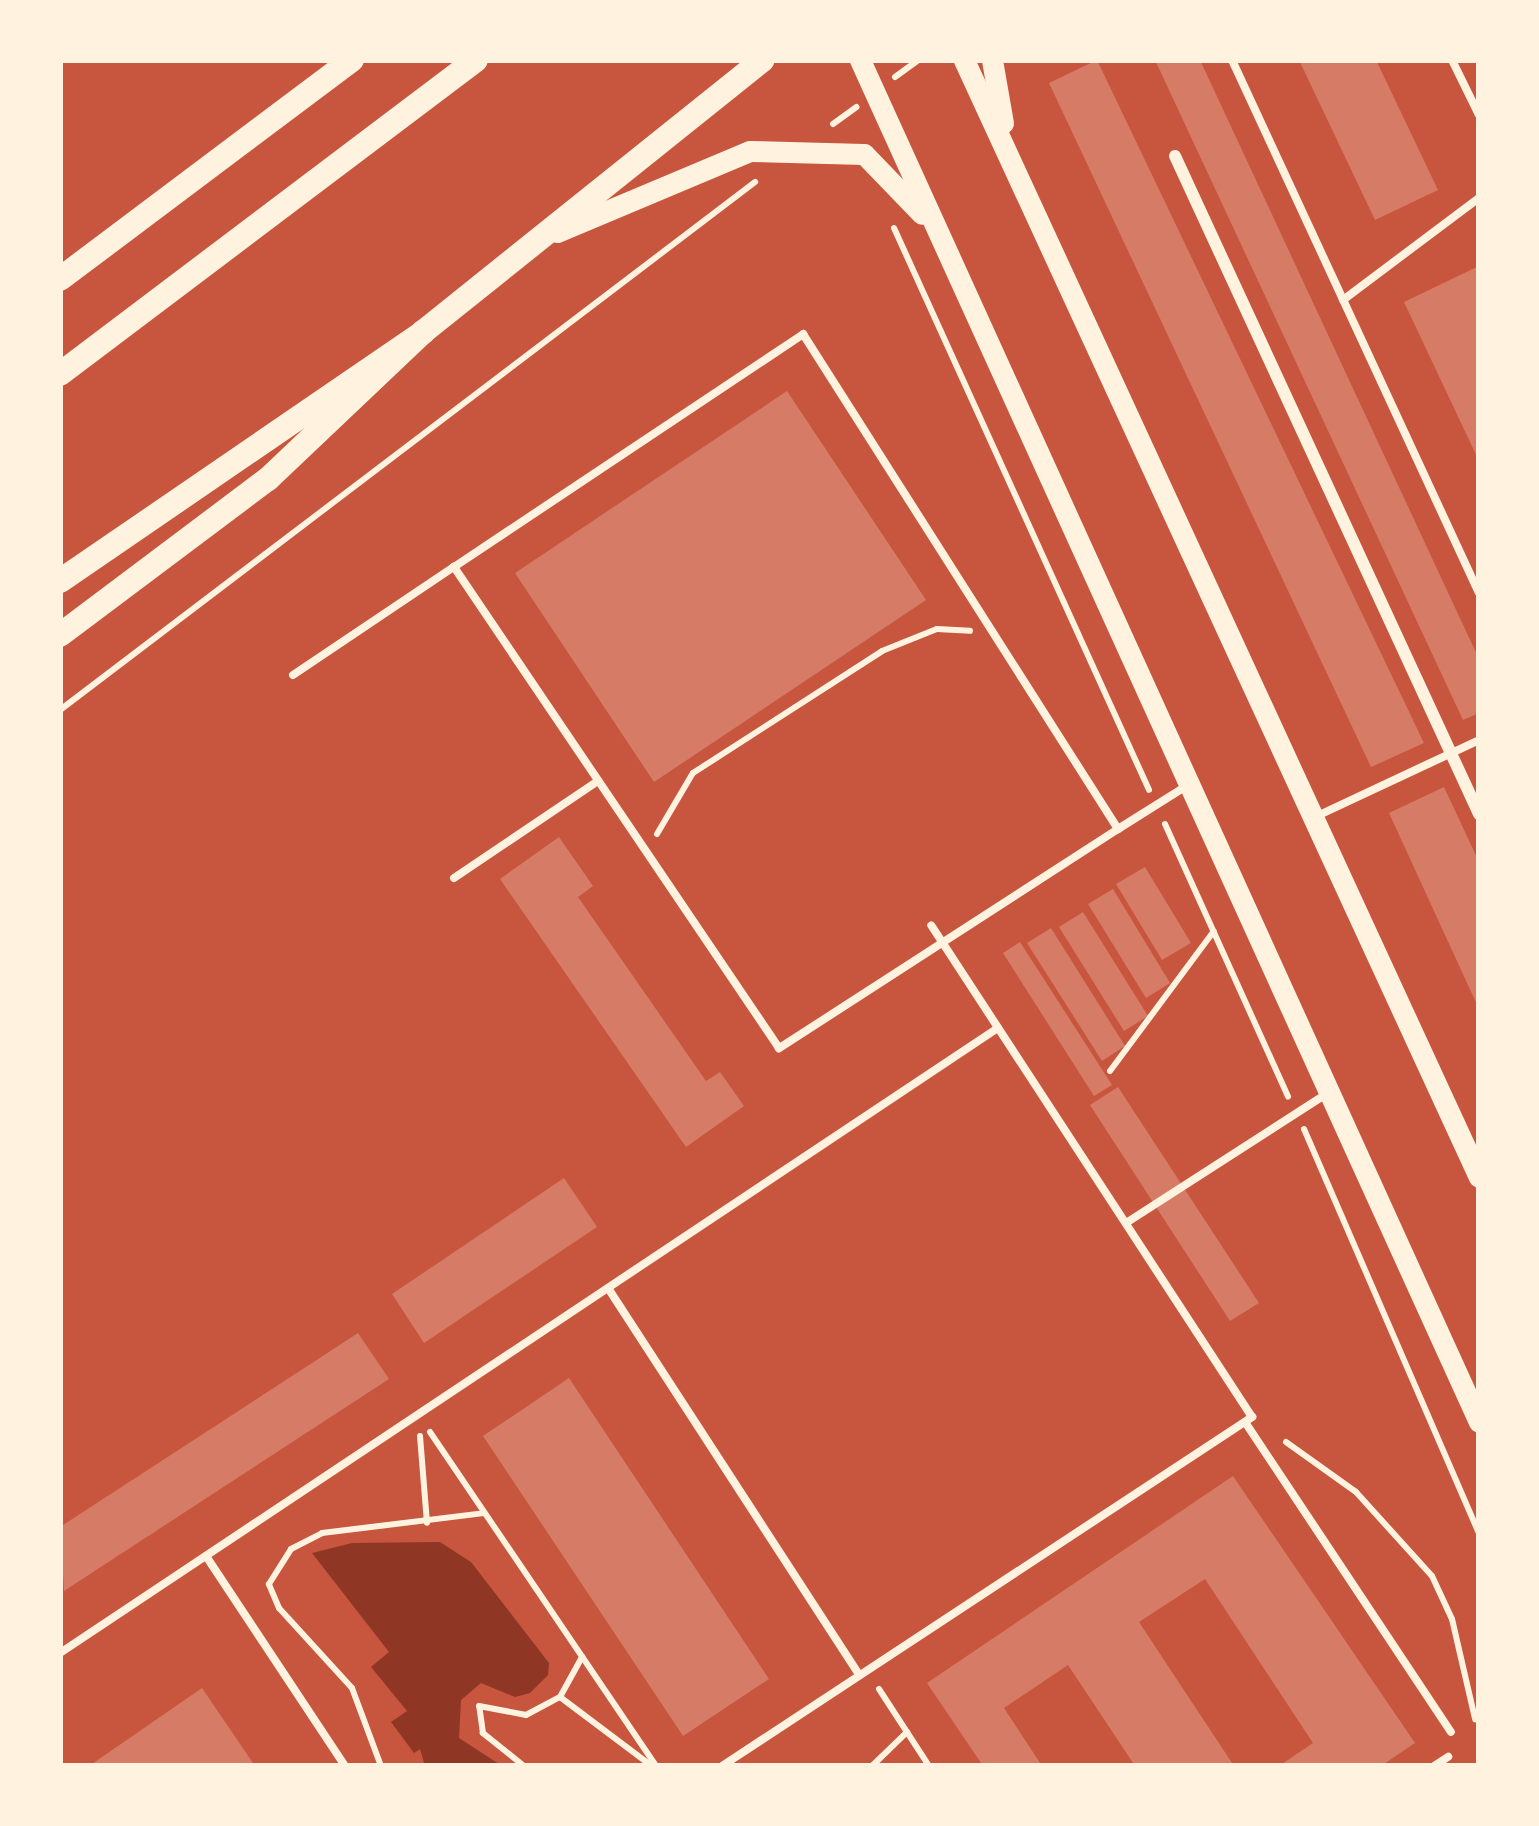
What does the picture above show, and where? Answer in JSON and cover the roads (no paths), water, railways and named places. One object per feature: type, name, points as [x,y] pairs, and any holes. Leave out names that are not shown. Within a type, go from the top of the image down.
[{"type":"main road","points":[[60,279],[352,60]]},
{"type":"main road","points":[[60,374],[476,60]]},
{"type":"main road","points":[[60,581],[423,332],[763,60]]},
{"type":"main road","points":[[860,60],[1479,1422]]},
{"type":"main road","points":[[964,60],[1479,1177]]},
{"type":"main road","points":[[992,60],[1010,159]]},
{"type":"main road","points":[[535,242],[715,162],[799,150],[864,154],[936,228]]},
{"type":"main road","points":[[60,635],[268,478],[423,332]]},
{"type":"street","points":[[1175,157],[1479,814]]},
{"type":"lane","points":[[1232,60],[1479,593]]},
{"type":"lane","points":[[1452,60],[1479,115]]},
{"type":"lane","points":[[1343,300],[1479,198]]},
{"type":"lane","points":[[293,675],[802,334],[1118,829]]},
{"type":"lane","points":[[454,566],[779,1048],[1189,784]]},
{"type":"lane","points":[[1314,817],[1479,740]]},
{"type":"lane","points":[[454,878],[598,781]]},
{"type":"lane","points":[[722,1766],[1252,1417],[931,925]]},
{"type":"lane","points":[[60,1653],[998,1028]]},
{"type":"lane","points":[[1126,1223],[1329,1092]]},
{"type":"lane","points":[[608,1288],[863,1673]]},
{"type":"lane","points":[[1245,1422],[1451,1732]]},
{"type":"lane","points":[[206,1556],[345,1766]]},
{"type":"lane","points":[[1434,1766],[1448,1757]]}]
